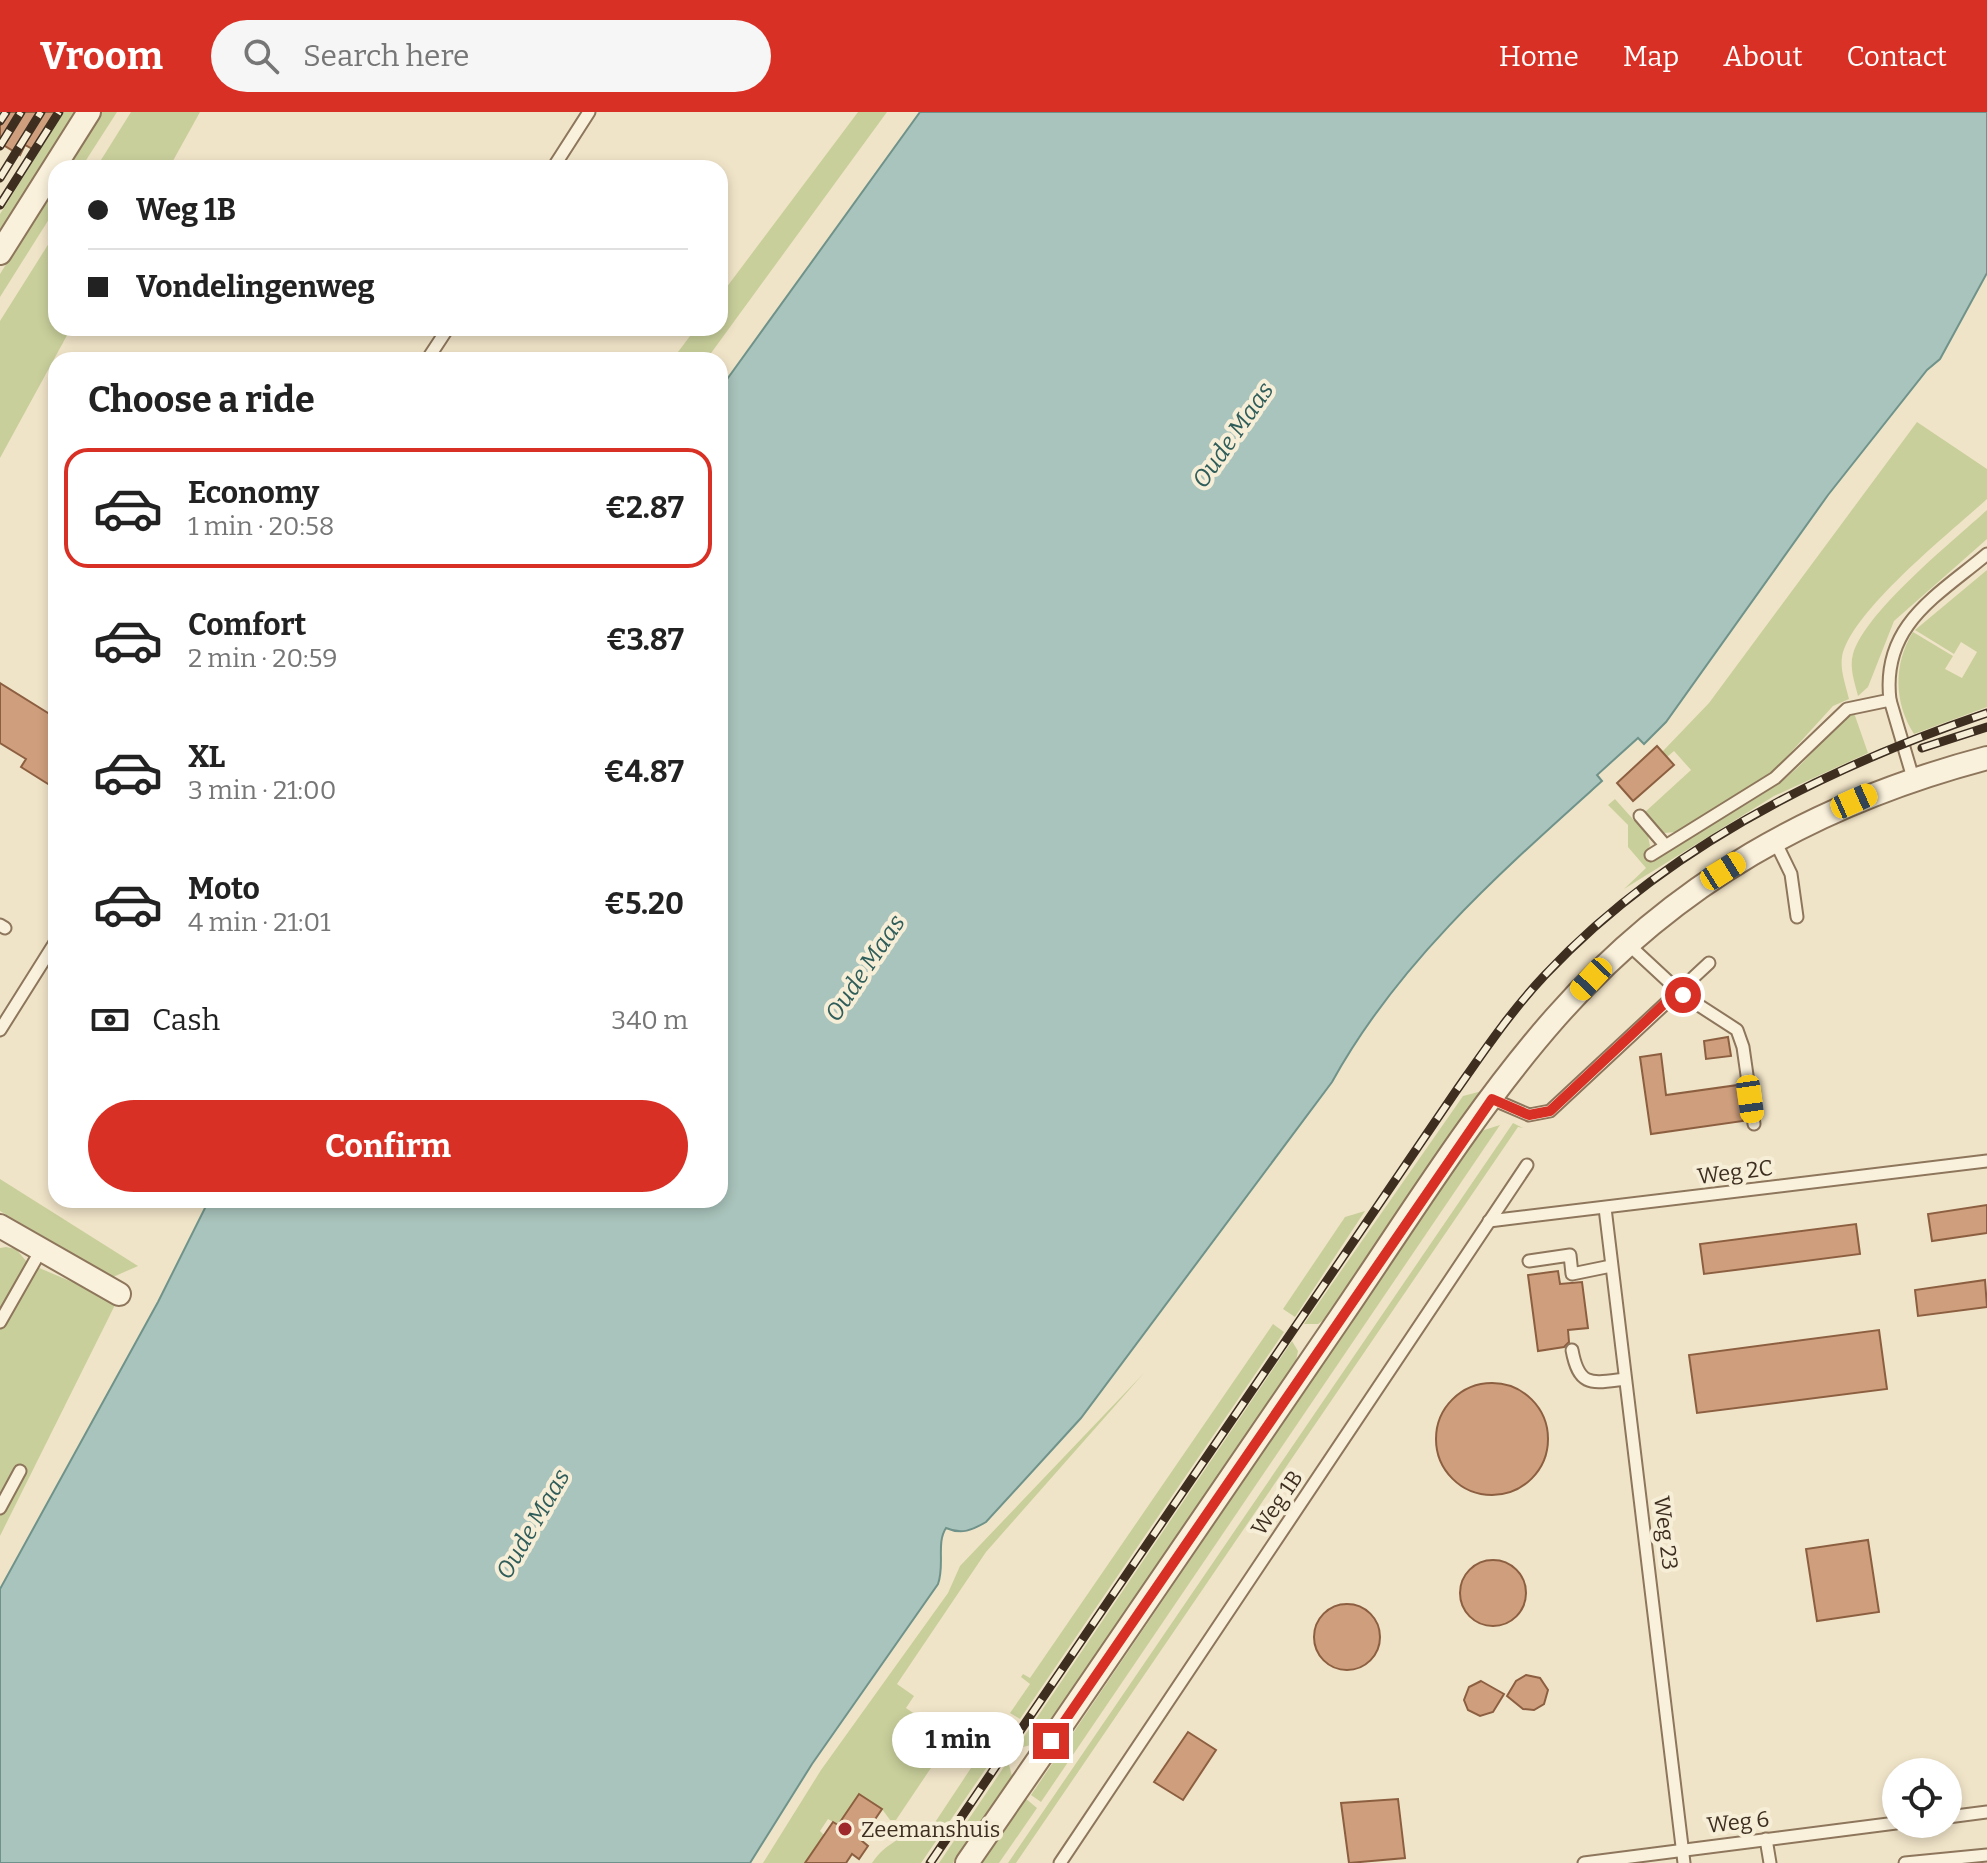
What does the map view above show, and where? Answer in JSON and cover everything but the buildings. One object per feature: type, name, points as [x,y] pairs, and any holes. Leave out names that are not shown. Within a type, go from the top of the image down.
[{"type":"street","points":[[59,160],[89,112]]},
{"type":"street","points":[[0,253],[48,177]]},
{"type":"street","points":[[967,1863],[1492,1099],[1556,1017],[1628,944],[1697,888],[1774,839],[1913,778],[1987,758]]},
{"type":"street","points":[[0,1226],[119,1294]]},
{"type":"lane","points":[[558,160],[589,112]]},
{"type":"lane","points":[[1913,778],[1890,700],[1891,659],[1906,624],[1987,554]]},
{"type":"lane","points":[[1651,855],[1775,778],[1847,709],[1890,700]]},
{"type":"lane","points":[[1640,816],[1665,845]]},
{"type":"lane","points":[[1774,839],[1791,874],[1797,917]]},
{"type":"lane","points":[[1628,944],[1678,991],[1725,1019],[1741,1037],[1754,1124]]},
{"type":"lane","points":[[0,1030],[48,954]]},
{"type":"lane","points":[[1492,1099],[1529,1115],[1550,1111],[1709,963]]},
{"type":"lane","name":"Weg 2C","points":[[1489,1221],[1987,1161]]},
{"type":"lane","name":"Weg 1B","points":[[1060,1863],[1527,1165]]},
{"type":"lane","name":"Weg 23","points":[[1605,1208],[1684,1863]]},
{"type":"lane","points":[[0,1322],[41,1250]]},
{"type":"lane","points":[[1529,1261],[1570,1255],[1572,1274],[1611,1266]]},
{"type":"lane","points":[[1572,1350],[1575,1369],[1581,1378],[1591,1382],[1625,1379]]},
{"type":"lane","points":[[0,1508],[20,1471]]},
{"type":"lane","points":[[1962,1815],[1987,1812]]},
{"type":"lane","name":"Weg 6","points":[[1584,1863],[1882,1825]]},
{"type":"lane","points":[[1766,1839],[1770,1863]]},
{"type":"lane","points":[[1905,1863],[1987,1855]]},
{"type":"green space","points":[[64,112],[82,112],[52,160],[48,160],[48,167],[0,245],[0,214]]},
{"type":"green space","points":[[102,112],[117,112],[86,160],[72,160]]},
{"type":"green space","points":[[131,112],[200,112],[173,160],[101,160]]},
{"type":"green space","points":[[858,112],[887,112],[728,330],[728,285]]},
{"type":"green space","points":[[48,198],[48,221],[0,297],[0,274]]},
{"type":"green space","points":[[48,245],[48,336],[67,336],[58,352],[48,352],[48,370],[0,458],[0,321]]},
{"type":"green space","points":[[690,336],[724,336],[712,352],[678,352]]},
{"type":"green space","points":[[1917,422],[1987,469],[1987,499],[1904,573],[1863,618],[1842,657],[1849,699],[1833,706],[1772,773],[1676,832],[1664,833],[1644,813],[1691,770],[1674,751],[1667,757],[1662,752],[1709,703]]},
{"type":"green space","points":[[1987,510],[1987,539],[1894,621],[1868,687],[1858,696],[1853,675],[1853,654],[1874,618],[1912,578]]},
{"type":"green space","points":[[1987,570],[1987,707],[1914,734],[1907,722],[1898,683],[1906,644],[1913,632],[1953,656],[1945,669],[1962,678],[1977,652],[1961,642],[1954,654],[1915,630]]},
{"type":"green space","points":[[1853,710],[1868,753],[1774,796],[1624,889],[1646,868],[1628,847],[1628,825],[1608,805],[1615,799],[1648,836],[1650,846],[1644,854],[1652,862],[1783,780]]},
{"type":"green space","points":[[1482,1091],[1325,1319],[1318,1324],[1304,1324],[1463,1096]]},
{"type":"green space","points":[[1513,1123],[1523,1128],[1518,1127],[1016,1863],[1008,1863]]},
{"type":"green space","points":[[1500,1125],[1041,1802],[1031,1795],[1481,1131]]},
{"type":"green space","points":[[0,1179],[138,1266],[113,1277],[0,1211]]},
{"type":"green space","points":[[1365,1211],[1295,1317],[1283,1309],[1345,1217]]},
{"type":"green space","points":[[0,1248],[16,1249],[27,1262],[0,1311]]},
{"type":"green space","points":[[37,1267],[117,1301],[0,1536],[0,1329]]},
{"type":"green space","points":[[1273,1324],[1284,1332],[1020,1719],[1010,1713],[1030,1684],[1021,1677],[1023,1674],[1030,1678]]},
{"type":"green space","points":[[1292,1341],[1298,1351],[1296,1361],[1035,1744],[1023,1747],[1019,1744]]},
{"type":"green space","points":[[1144,1373],[986,1552],[897,1684],[914,1696],[906,1708],[960,1745],[955,1753],[945,1747],[896,1820],[890,1820],[882,1809],[859,1794],[838,1825],[828,1819],[820,1831],[824,1835],[805,1863],[763,1863],[821,1770],[948,1593],[960,1566]]},
{"type":"green space","points":[[975,1744],[996,1754],[921,1863],[872,1863],[913,1824],[928,1833],[973,1765],[964,1759]]},
{"type":"green space","points":[[1008,1761],[1012,1776],[953,1863],[939,1863]]},
{"type":"green space","points":[[1025,1798],[1037,1808],[999,1863],[981,1863]]},
{"type":"water","name":"Oude Maas","points":[[920,112],[1987,112],[1987,273],[1940,359],[1927,370],[1828,495],[1666,722],[1644,744],[1638,738],[1597,775],[1602,781],[1454,920],[1388,997],[1358,1038],[1332,1082],[1081,1418],[986,1522],[967,1531],[946,1528],[938,1584],[812,1764],[750,1863],[0,1863],[0,1589],[158,1302],[205,1208],[728,1208],[728,378]]},
{"type":"railway","points":[[0,121],[6,112]]},
{"type":"railway","points":[[0,146],[21,112]]},
{"type":"railway","points":[[0,178],[41,112]]},
{"type":"railway","points":[[0,205],[59,112]]},
{"type":"railway","points":[[930,1863],[1456,1091],[1509,1017],[1545,975],[1591,930],[1641,889],[1694,851],[1750,817],[1866,759],[1987,713]]},
{"type":"railway","points":[[1922,748],[1987,727]]},
{"type":"place","name":"Zeemanshuis","points":[[845,1829]]},
{"type":"route","points":[[1051,1741],[1441,1169],[1492,1099],[1529,1115],[1539,1116],[1550,1111],[1678,991],[1683,995]]}]
